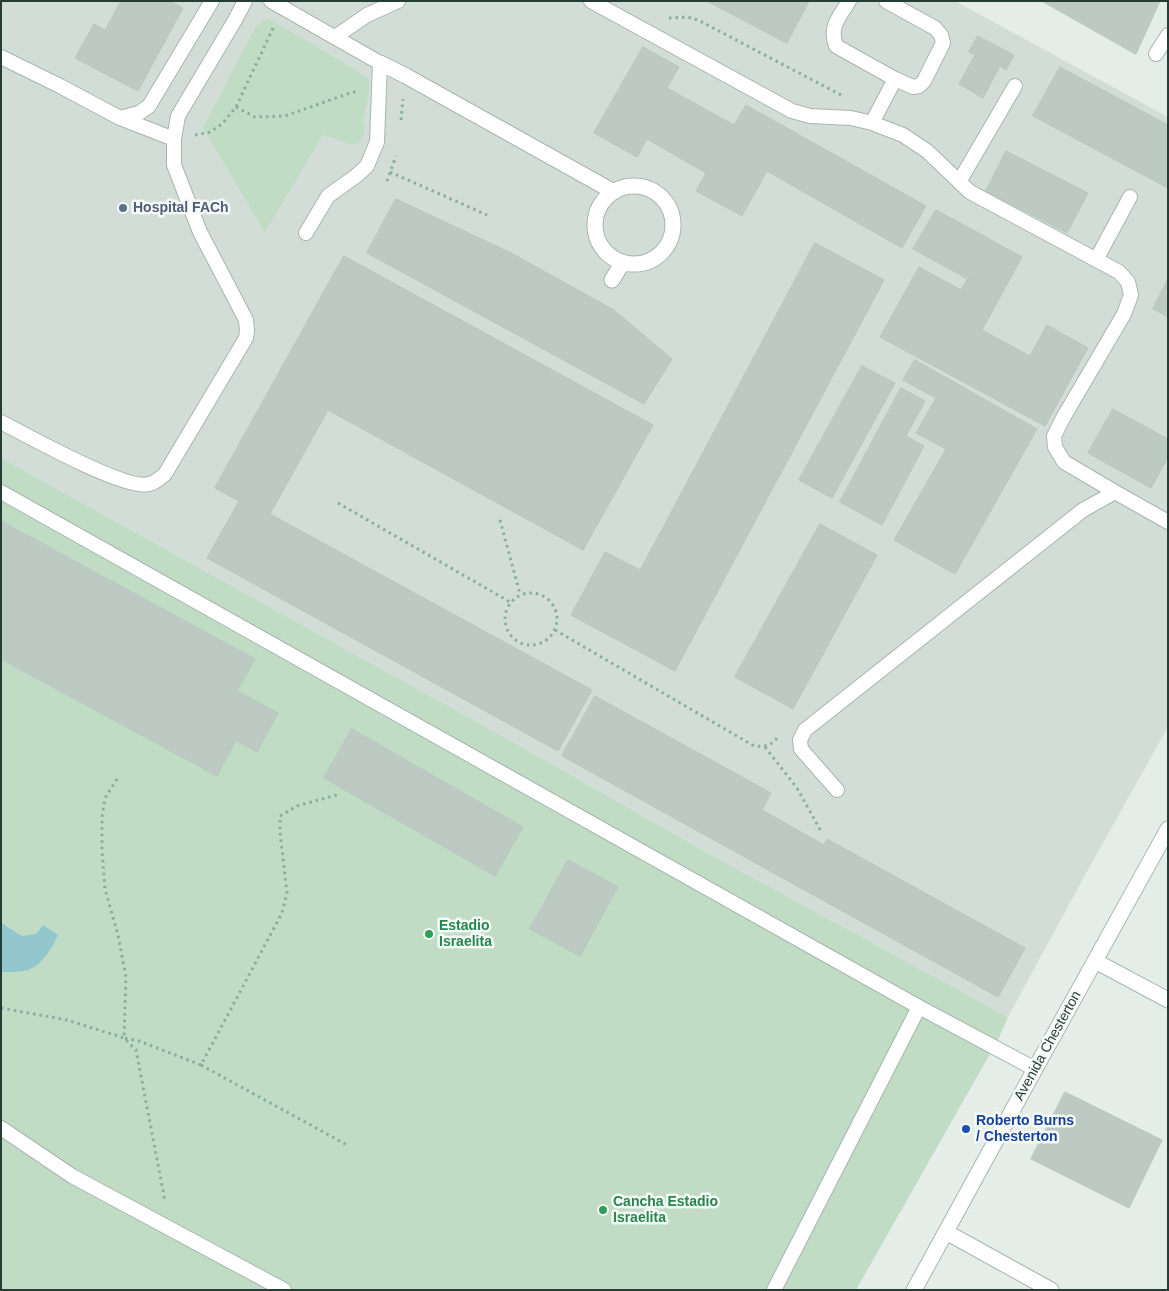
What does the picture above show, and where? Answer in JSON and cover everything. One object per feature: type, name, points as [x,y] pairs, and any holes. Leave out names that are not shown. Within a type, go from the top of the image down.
[{"type":"street","points":[[380,63],[614,192]]},
{"type":"street","points":[[631,186],[644,188],[656,193],[666,203],[672,215],[673,231],[669,244],[660,254],[649,261],[636,264],[623,262],[606,252],[598,240],[595,227],[597,212],[604,201],[614,192],[631,186]]},
{"type":"street","points":[[612,280],[623,262]]},
{"type":"street","name":"Avenida Chesterton","points":[[914,1290],[1168,829]]},
{"type":"street","points":[[1095,961],[1168,1000]]},
{"type":"street","points":[[946,1232],[1051,1290]]},
{"type":"lane","points":[[120,118],[139,113],[149,106],[212,1]]},
{"type":"lane","points":[[1,422],[81,463],[120,480],[140,485],[149,485],[165,474],[246,338],[246,320],[200,232],[174,165],[174,139],[178,116],[245,1]]},
{"type":"lane","points":[[271,1],[380,63],[377,142],[367,166],[328,196],[306,233]]},
{"type":"lane","points":[[335,37],[367,15],[398,1]]},
{"type":"lane","points":[[592,1],[792,111],[810,116],[852,118],[872,123],[903,135],[927,151],[970,192],[1119,272],[1128,282],[1131,295],[1124,314],[1063,418],[1054,436],[1055,447],[1064,462],[1168,522]]},
{"type":"lane","points":[[849,1],[833,28],[836,46],[895,79],[913,87],[919,86],[924,81],[943,43],[941,35],[935,28],[886,1]]},
{"type":"lane","points":[[1156,54],[1168,35]]},
{"type":"lane","points":[[1,57],[120,118],[174,139]]},
{"type":"lane","points":[[872,123],[895,79]]},
{"type":"lane","points":[[959,182],[1015,86]]},
{"type":"lane","points":[[1096,260],[1130,197]]},
{"type":"lane","points":[[1,492],[919,1007],[1035,1069]]},
{"type":"lane","points":[[837,790],[801,749],[800,740],[805,730],[1083,510],[1114,492]]},
{"type":"lane","points":[[774,1290],[919,1007]]},
{"type":"lane","points":[[1,1128],[72,1176],[284,1290]]},
{"type":"path","points":[[222,124],[236,107],[283,8]]},
{"type":"path","points":[[669,18],[698,20],[842,96]]},
{"type":"path","points":[[236,107],[255,117],[285,116],[350,93],[379,87]]},
{"type":"path","points":[[390,172],[487,215]]},
{"type":"path","points":[[338,503],[510,602]]},
{"type":"path","points":[[500,520],[520,594]]},
{"type":"path","points":[[534,592],[546,596],[554,606],[558,618],[555,630],[547,640],[535,645],[522,644],[511,637],[505,626],[504,613],[510,602],[520,594],[534,592]]},
{"type":"path","points":[[555,630],[754,746],[765,747],[772,745],[782,732],[788,728],[805,730]]},
{"type":"path","points":[[765,747],[796,788],[822,833]]},
{"type":"path","points":[[117,779],[106,798],[102,818],[105,888],[118,935],[126,977],[124,1038],[136,1050],[170,1229]]},
{"type":"path","points":[[201,1066],[282,913],[287,893],[280,816],[297,806],[340,794]]},
{"type":"path","points":[[1,1008],[67,1020],[139,1041],[201,1066],[347,1145]]},
{"type":"shaded area","points":[[1,1],[955,1],[1168,117],[1168,727],[1008,1017],[704,851],[506,738],[1,458]]},
{"type":"green space","points":[[268,18],[367,77],[370,85],[363,121],[365,133],[358,144],[348,144],[323,135],[265,232],[203,128],[256,26]]},
{"type":"green space","name":"Estadio Israelita","points":[[1,458],[506,738],[704,851],[1008,1017],[999,1038],[856,1290],[1,1290]]},
{"type":"water","points":[[1,922],[22,936],[36,934],[43,925],[58,935],[49,952],[36,966],[24,971],[4,972],[1,971]]},
{"type":"building","points":[[121,1],[170,1],[183,8],[138,91],[75,58],[94,24],[105,30]]},
{"type":"building","points":[[707,1],[809,1],[787,43]]},
{"type":"building","points":[[1042,1],[1160,1],[1136,54]]},
{"type":"building","points":[[978,36],[1014,55],[1006,70],[1000,66],[983,98],[959,84],[975,55],[969,52]]},
{"type":"building","points":[[643,47],[679,67],[667,88],[734,125],[746,105],[926,206],[902,248],[767,171],[742,216],[696,191],[706,173],[647,139],[637,157],[594,133]]},
{"type":"building","points":[[1060,67],[1168,125],[1168,188],[1033,116]]},
{"type":"building","points":[[1006,151],[1088,193],[1067,233],[986,191]]},
{"type":"building","points":[[396,199],[511,253],[614,310],[672,359],[644,404],[367,253]]},
{"type":"building","points":[[936,210],[988,238],[966,278],[913,249]]},
{"type":"building","points":[[989,239],[1022,257],[982,330],[1030,356],[1047,325],[1088,348],[1045,426],[880,337],[919,267],[961,290]]},
{"type":"building","points":[[815,243],[884,280],[675,671],[571,615],[605,552],[640,570]]},
{"type":"building","points":[[344,256],[653,425],[583,550],[328,410],[270,514],[592,690],[558,751],[207,558],[239,501],[215,488]]},
{"type":"building","points":[[1168,279],[1168,317],[1153,309]]},
{"type":"building","points":[[915,360],[1037,429],[955,574],[894,540],[946,449],[916,433],[936,398],[903,380]]},
{"type":"building","points":[[862,366],[895,383],[832,498],[799,480]]},
{"type":"building","points":[[901,388],[925,401],[906,436],[924,446],[882,525],[840,502]]},
{"type":"building","points":[[1113,409],[1168,439],[1168,457],[1151,488],[1088,453]]},
{"type":"building","points":[[1,521],[255,659],[237,691],[278,713],[257,752],[236,740],[217,776],[1,659]]},
{"type":"building","points":[[820,524],[877,555],[793,709],[735,677]]},
{"type":"building","points":[[595,696],[771,793],[762,810],[824,845],[827,839],[1025,948],[998,997],[562,756]]},
{"type":"building","points":[[352,729],[523,827],[495,876],[324,778]]},
{"type":"building","points":[[568,860],[618,887],[580,956],[530,929]]},
{"type":"building","points":[[1065,1092],[1162,1140],[1129,1208],[1031,1159]]},
{"type":"place","name":"Hospital FACh","points":[[123,208]]},
{"type":"place","name":"Estadio Israelita","points":[[429,934]]},
{"type":"place","name":"Roberto Burns / Chesterton","points":[[966,1129]]},
{"type":"place","name":"Cancha Estadio Israelita","points":[[603,1210]]}]
